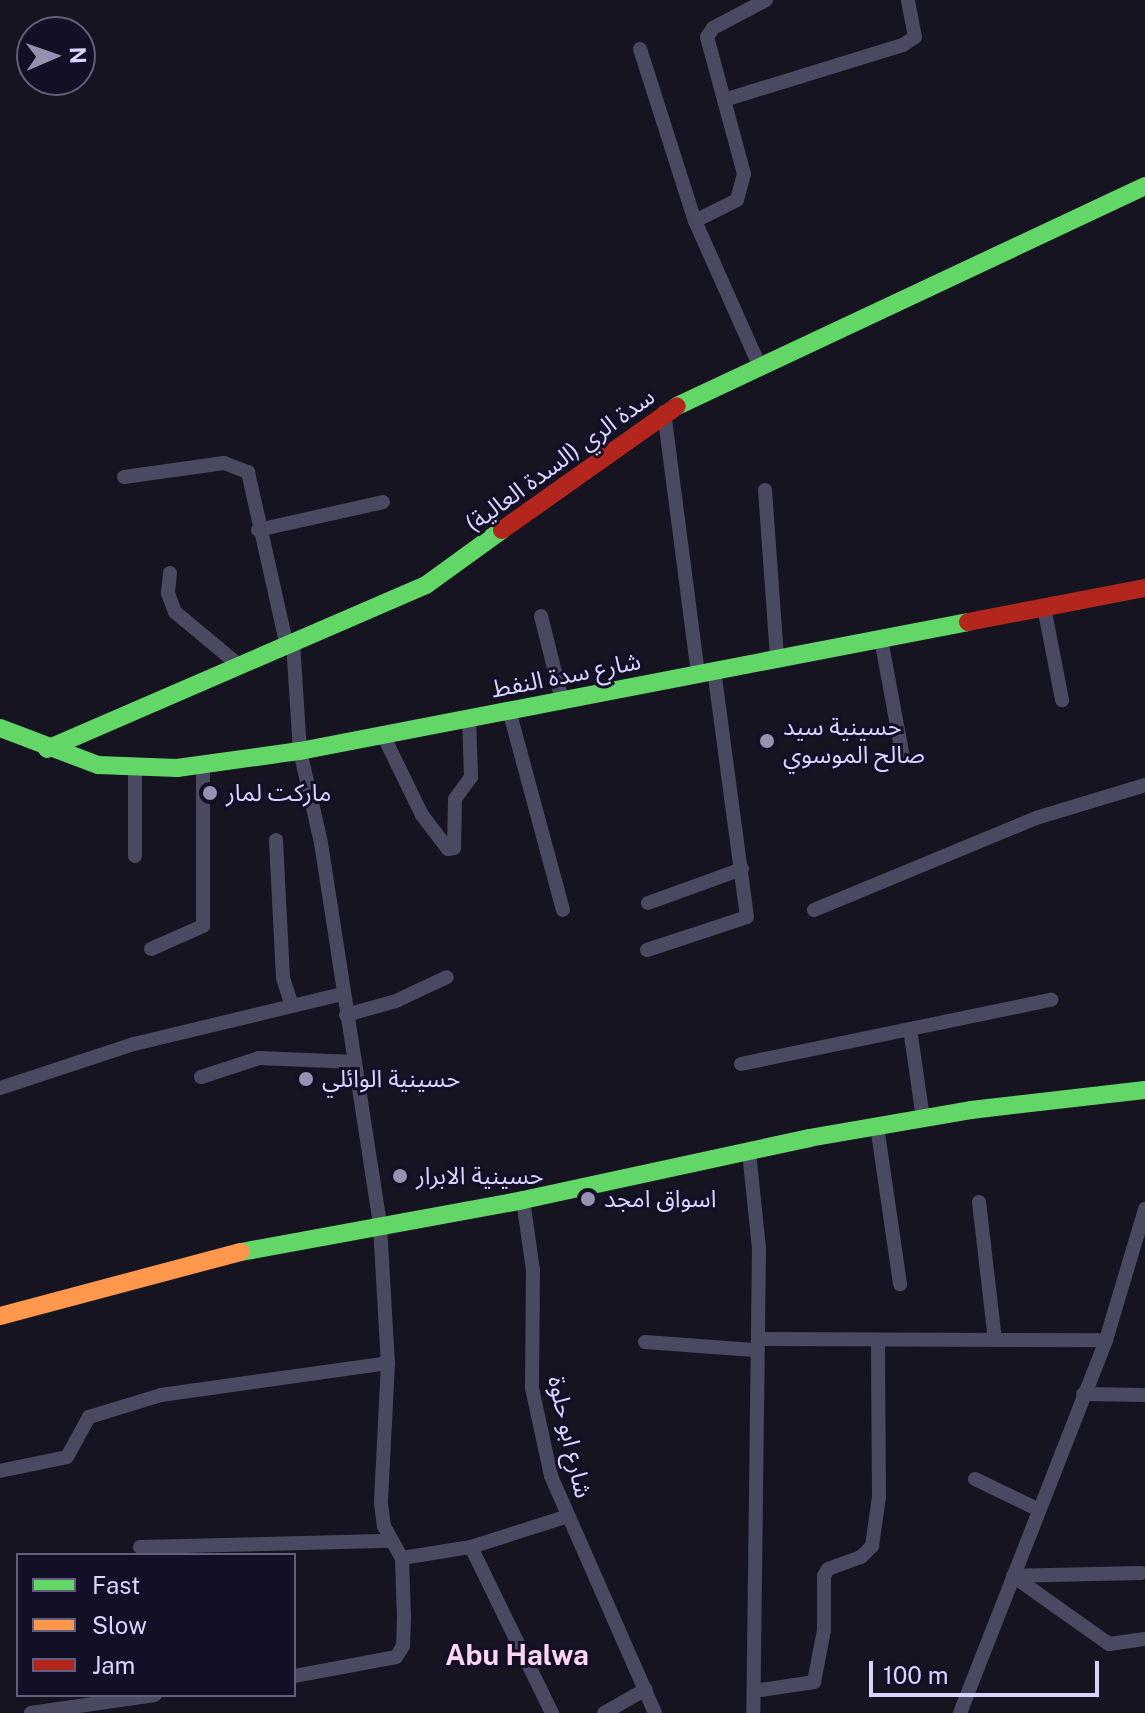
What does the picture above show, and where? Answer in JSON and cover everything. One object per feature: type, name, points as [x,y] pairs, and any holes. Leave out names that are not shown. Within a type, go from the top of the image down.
[{"type":"street","points":[[695,221],[731,206],[744,174],[707,37],[713,28],[766,0]]},
{"type":"street","points":[[724,100],[903,45],[915,37],[908,0]]},
{"type":"street","points":[[640,49],[695,221],[760,367]]},
{"type":"street","name":"سدة الري (السدة العالية)","points":[[47,749],[426,585],[664,412],[1145,186]]},
{"type":"street","points":[[647,950],[747,917],[742,869],[664,412]]},
{"type":"street","points":[[124,477],[237,465],[248,472],[258,530],[290,644],[300,751],[321,843],[380,1226],[388,1363],[387,1425],[380,1455],[381,1503],[391,1541],[402,1558],[403,1646],[396,1657],[296,1676]]},
{"type":"street","points":[[765,490],[777,659]]},
{"type":"street","points":[[258,530],[383,502]]},
{"type":"street","points":[[170,573],[168,593],[175,612],[240,666]]},
{"type":"street","name":"شارع سدة النفط","points":[[0,728],[47,749],[98,765],[135,769],[203,765],[300,751],[1145,588]]},
{"type":"street","points":[[1044,607],[1062,700]]},
{"type":"street","points":[[541,616],[562,700]]},
{"type":"street","points":[[881,639],[903,758]]},
{"type":"street","points":[[509,710],[563,910]]},
{"type":"street","points":[[383,735],[422,815],[448,849],[454,848],[455,799],[471,777],[469,718]]},
{"type":"street","points":[[151,949],[203,926],[203,765]]},
{"type":"street","points":[[135,769],[135,856]]},
{"type":"street","points":[[814,910],[1036,818],[1145,785]]},
{"type":"street","points":[[276,840],[283,978],[291,1003]]},
{"type":"street","points":[[648,903],[742,869]]},
{"type":"street","points":[[346,1015],[396,1001],[447,977]]},
{"type":"street","points":[[0,1088],[134,1044],[271,1014],[291,1003],[342,994]]},
{"type":"street","points":[[741,1064],[1051,1000]]},
{"type":"street","points":[[910,1029],[923,1118]]},
{"type":"street","points":[[201,1077],[259,1058],[355,1062]]},
{"type":"street","points":[[0,1316],[262,1247],[523,1200],[877,1126],[1145,1090]]},
{"type":"street","points":[[877,1126],[900,1284]]},
{"type":"street","points":[[749,1152],[759,1248],[753,1713]]},
{"type":"street","name":"شارع ابو حلوة","points":[[523,1200],[533,1270],[532,1388],[565,1517],[655,1713]]},
{"type":"street","points":[[979,1202],[995,1340]]},
{"type":"street","points":[[960,1713],[1106,1340],[1139,1245],[1145,1209]]},
{"type":"street","points":[[754,1691],[814,1682],[824,1630],[824,1576],[828,1569],[861,1557],[872,1546],[879,1497],[878,1340]]},
{"type":"street","points":[[645,1342],[756,1345],[878,1340],[1106,1340]]},
{"type":"street","points":[[0,1471],[67,1457],[89,1417],[136,1402],[250,1379],[388,1363]]},
{"type":"street","points":[[1083,1394],[1145,1395]]},
{"type":"street","points":[[975,1479],[1039,1510]]},
{"type":"street","points":[[402,1558],[471,1547],[565,1517]]},
{"type":"street","points":[[140,1547],[391,1541]]},
{"type":"street","points":[[471,1547],[552,1713]]},
{"type":"street","points":[[1013,1576],[1141,1573]]},
{"type":"street","points":[[1013,1576],[1109,1644],[1145,1639]]},
{"type":"street","points":[[604,1713],[646,1689]]},
{"type":"street","points":[[31,1713],[141,1697]]},
{"type":"traffic: fast","points":[[677,406],[1145,186]]},
{"type":"traffic: fast","points":[[47,749],[426,585],[502,530]]},
{"type":"traffic: fast","points":[[0,728],[98,765],[177,768],[300,751],[968,622]]},
{"type":"traffic: fast","points":[[241,1252],[523,1200],[809,1138],[971,1110],[1145,1090]]},
{"type":"traffic: slow","points":[[0,1316],[241,1252]]},
{"type":"traffic: jam","points":[[502,530],[677,406]]},
{"type":"traffic: jam","points":[[968,622],[1145,588]]},
{"type":"place","name":"حسينية سيد صالح الموسوي","points":[[767,741]]},
{"type":"place","name":"ماركت لمار","points":[[210,793]]},
{"type":"place","name":"حسينية الوائلي","points":[[306,1079]]},
{"type":"place","name":"حسينية الابرار","points":[[400,1176]]},
{"type":"place","name":"اسواق امجد","points":[[588,1199]]},
{"type":"district","name":"Abu Halwa","points":[[517,1655]]}]
